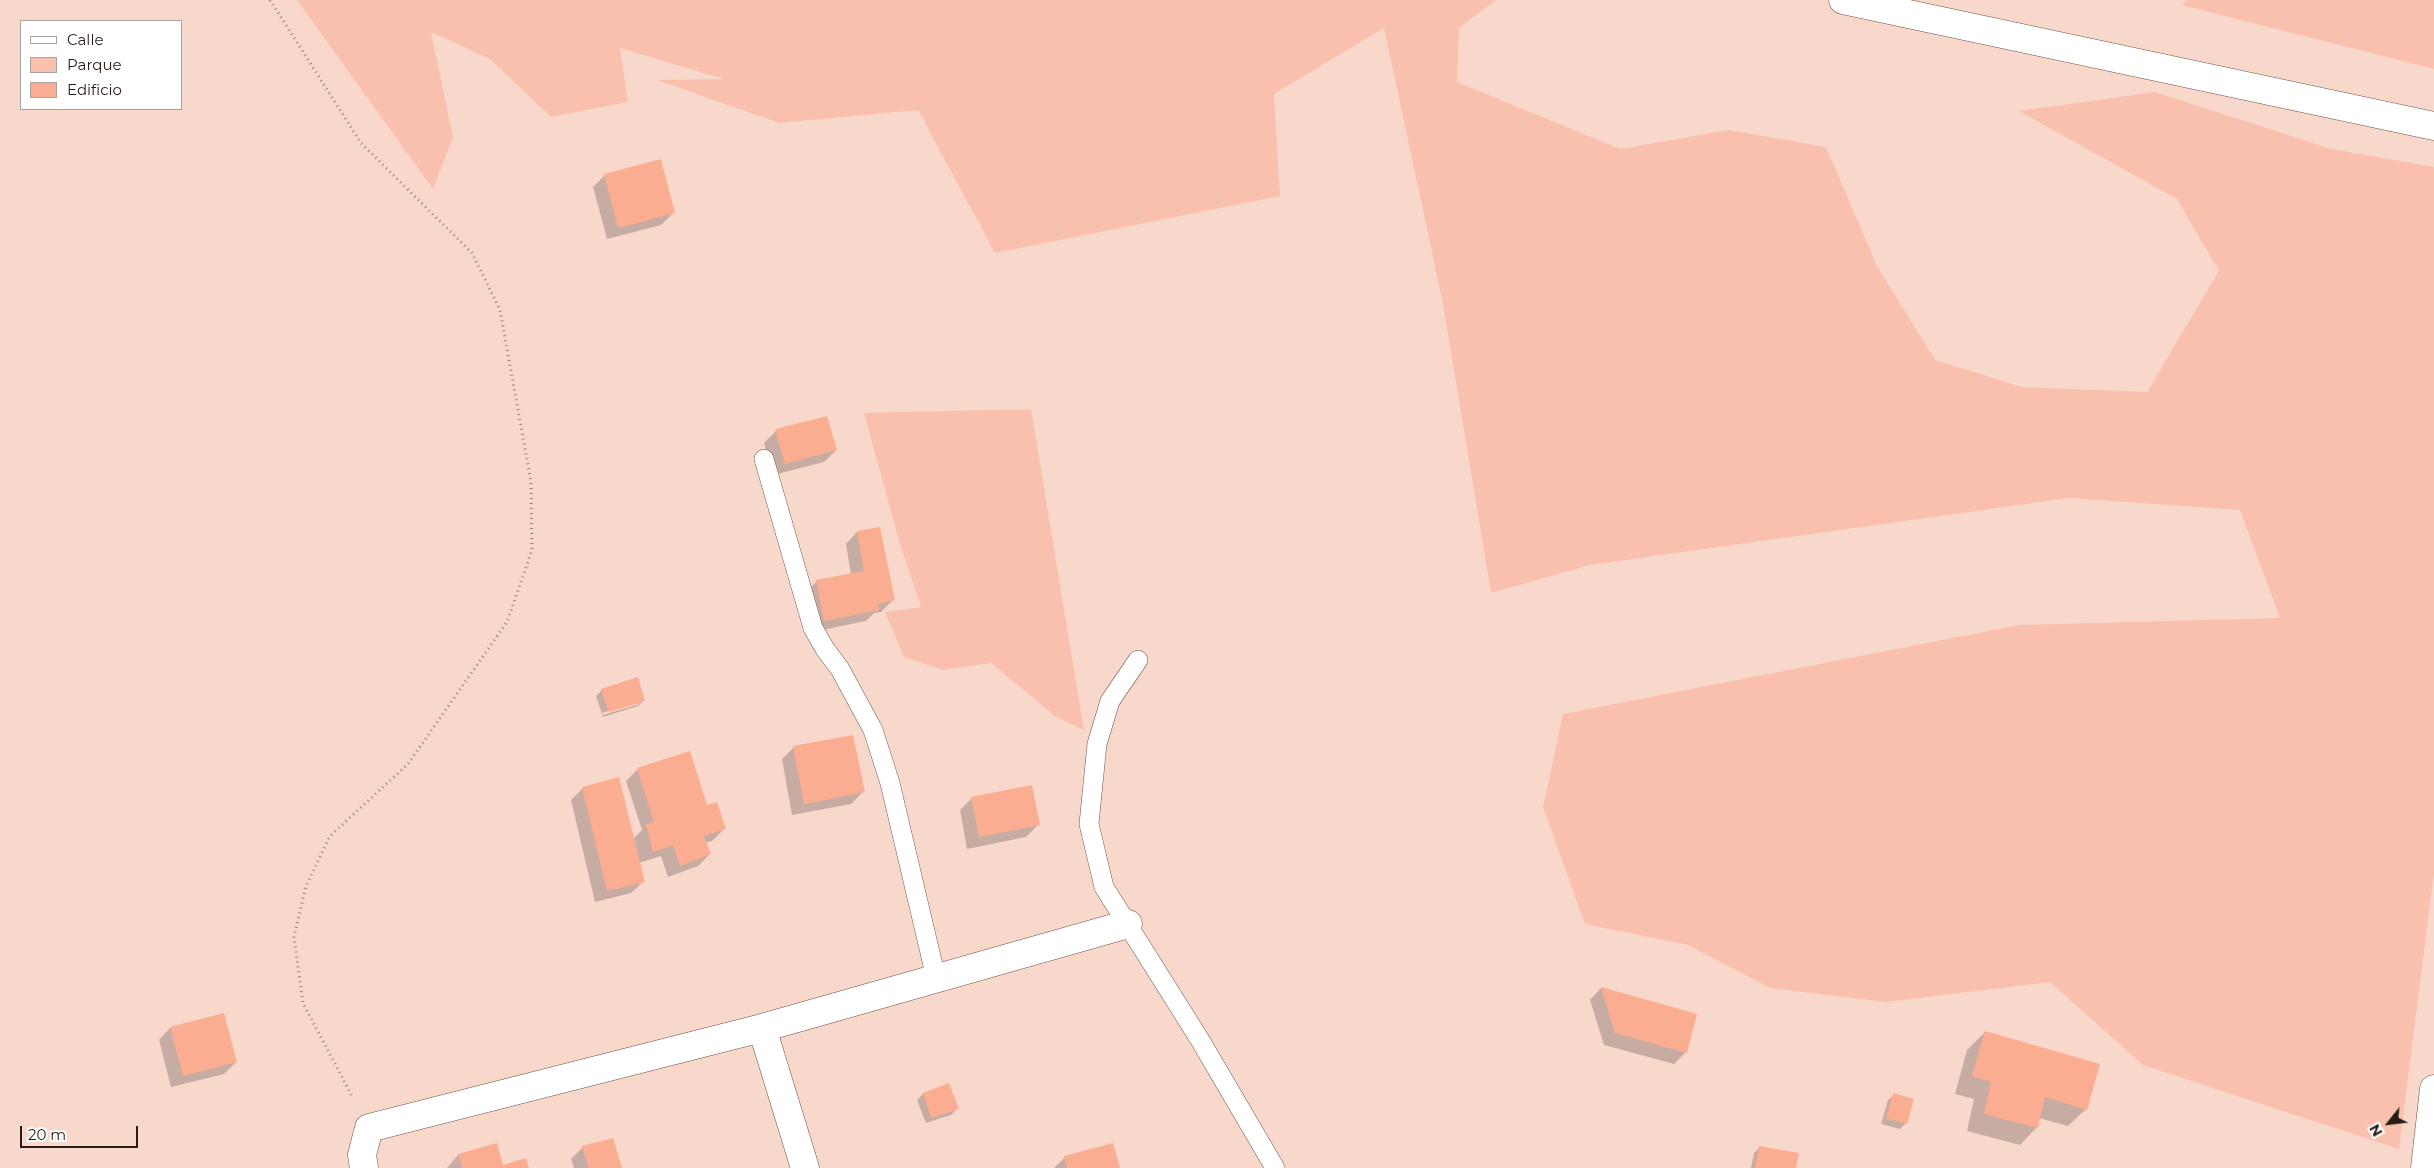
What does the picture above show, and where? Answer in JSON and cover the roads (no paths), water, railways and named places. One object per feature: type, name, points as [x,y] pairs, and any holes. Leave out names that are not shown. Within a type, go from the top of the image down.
[{"type":"street","points":[[1843,0],[2434,126]]},
{"type":"street","points":[[364,1168],[362,1155],[369,1128],[762,1028],[1128,924]]},
{"type":"street","points":[[762,1028],[805,1168]]},
{"type":"street","points":[[2425,1168],[2434,1089]]},
{"type":"lane","points":[[764,459],[814,628],[825,649],[840,668],[874,730],[890,783],[936,978]]},
{"type":"lane","points":[[1138,660],[1110,701],[1097,744],[1089,824],[1104,887],[1200,1040],[1276,1168]]}]
